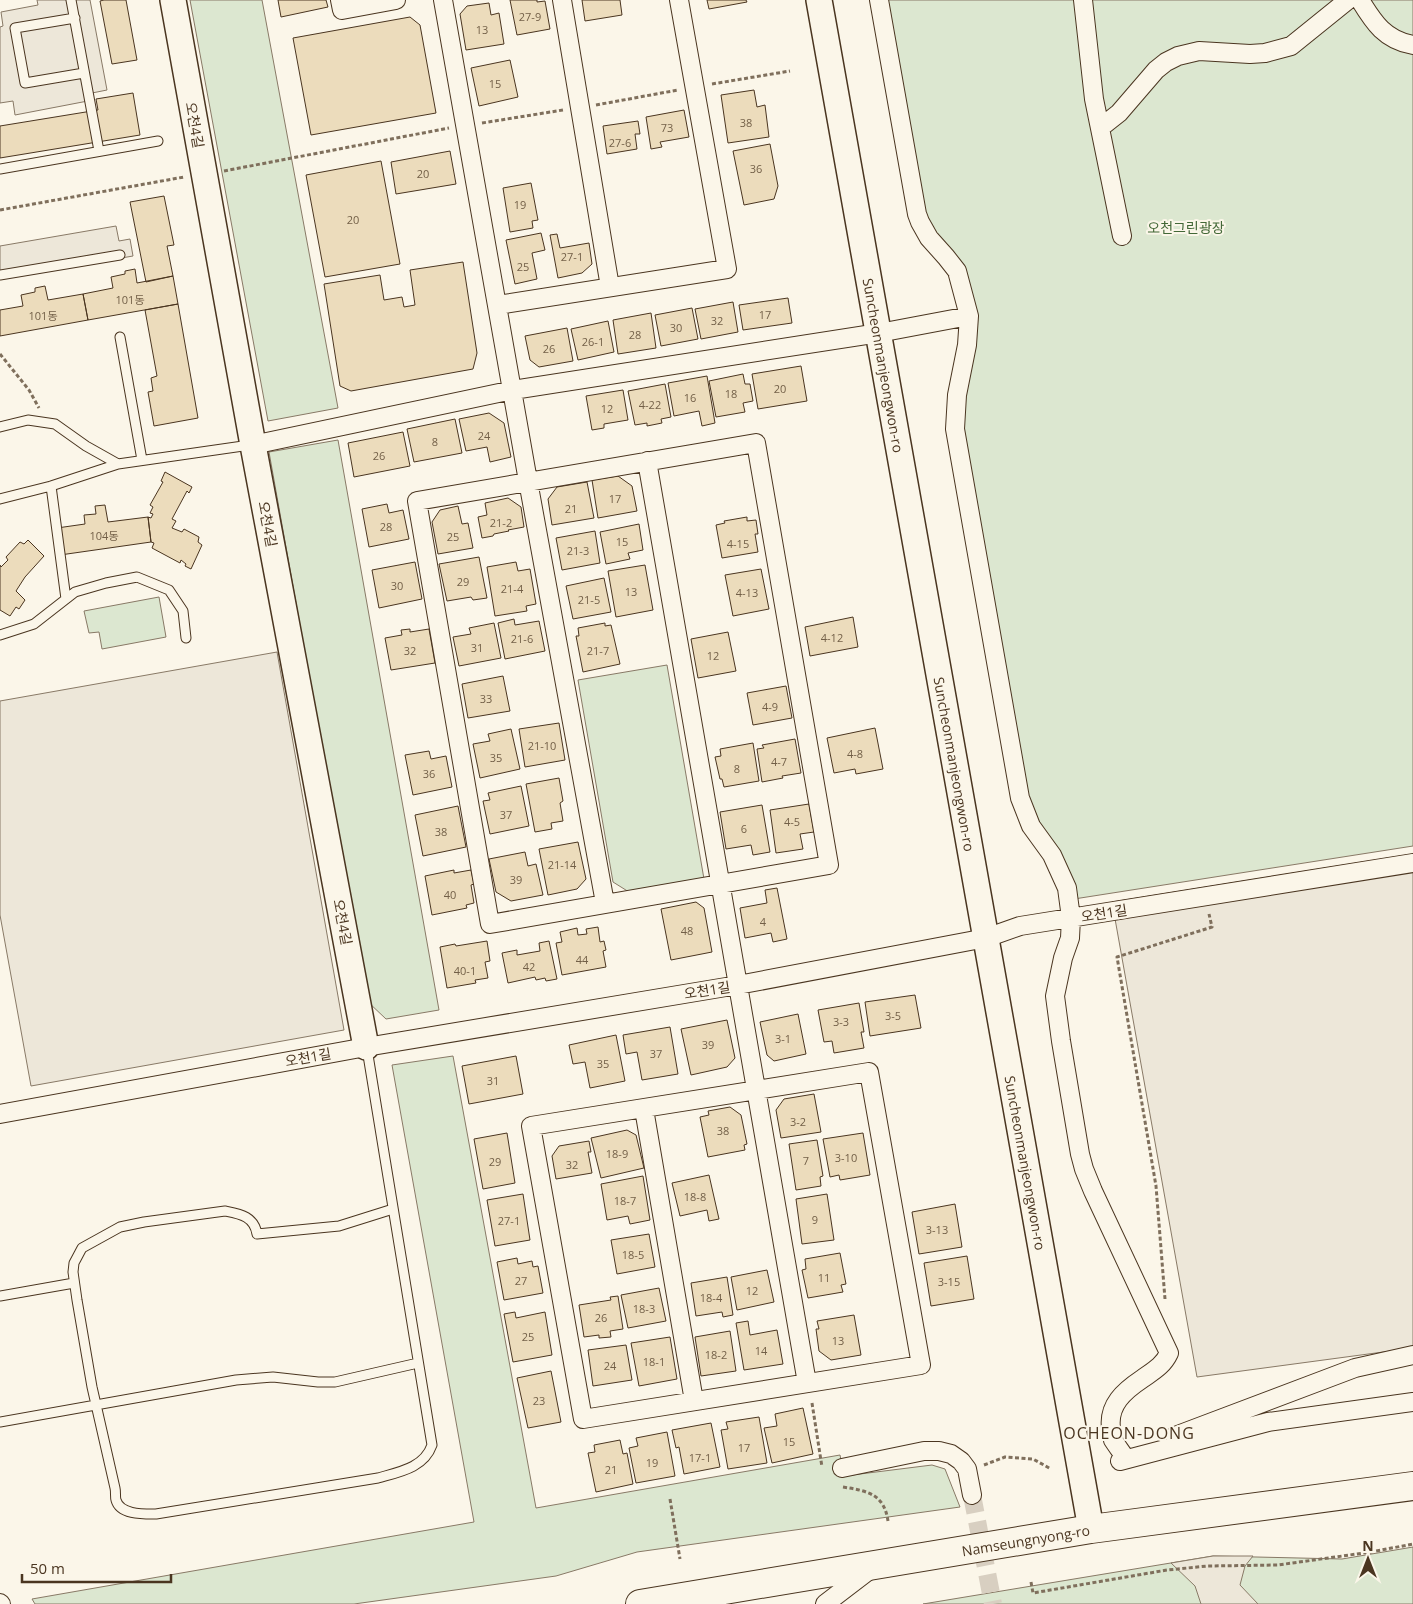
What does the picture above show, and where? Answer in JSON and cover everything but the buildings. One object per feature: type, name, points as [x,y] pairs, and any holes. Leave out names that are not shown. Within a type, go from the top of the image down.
[{"type":"main road","name":"오천4길","points":[[173,0],[253,444],[366,1046]]},
{"type":"main road","name":"Suncheonmanjeongwon-ro","points":[[819,0],[1091,1529]]},
{"type":"main road","name":"Namseungnyong-ro","points":[[640,1604],[1091,1529],[1413,1486]]},
{"type":"street","points":[[340,0],[342,10],[396,0]]},
{"type":"street","points":[[443,0],[605,903]]},
{"type":"street","points":[[562,0],[610,287]]},
{"type":"street","points":[[498,305],[727,268],[679,0]]},
{"type":"street","points":[[879,0],[917,214],[929,238],[957,272],[969,316],[967,345],[957,395],[955,429],[1020,798],[1031,826],[1052,855],[1067,888],[1072,918],[1070,938],[1062,958],[1055,996],[1080,1154],[1093,1191],[1169,1353],[1166,1360],[1157,1370],[1127,1390],[1116,1401],[1110,1424],[1113,1439],[1124,1460],[1268,1422],[1413,1402]]},
{"type":"street","points":[[1083,0],[1094,99],[1122,236]]},
{"type":"street","points":[[1100,128],[1119,113],[1156,70],[1166,62],[1178,56],[1199,51],[1250,54],[1265,53],[1291,46],[1348,0]]},
{"type":"street","points":[[1360,0],[1373,22],[1380,29],[1391,37],[1413,45]]},
{"type":"street","points":[[253,444],[513,390],[879,333],[969,316]]},
{"type":"street","points":[[756,442],[829,865],[490,924],[417,501],[647,461],[756,442]]},
{"type":"street","points":[[647,461],[807,1383]]},
{"type":"street","name":"오천1길","points":[[0,1114],[366,1046],[738,985],[986,938],[1020,926],[1413,862]]},
{"type":"street","points":[[869,1072],[921,1365],[583,1419],[532,1126],[644,1109],[869,1072]]},
{"type":"street","points":[[644,1109],[694,1401]]},
{"type":"street","points":[[1153,1452],[1171,1437],[1346,1371],[1413,1355]]},
{"type":"street","points":[[842,1468],[924,1451],[939,1451],[951,1454],[961,1461],[967,1469],[972,1495]]},
{"type":"street","points":[[825,1604],[876,1565]]},
{"type":"lane","points":[[72,0],[99,151]]},
{"type":"lane","points":[[75,18],[15,28],[25,83],[84,73]]},
{"type":"lane","points":[[0,169],[158,141]]},
{"type":"lane","points":[[0,275],[120,255]]},
{"type":"lane","points":[[120,337],[142,460]]},
{"type":"lane","points":[[0,427],[28,420],[56,424],[86,446],[118,464]]},
{"type":"lane","points":[[0,499],[51,486],[118,464],[253,444]]},
{"type":"lane","points":[[51,486],[66,600]]},
{"type":"lane","points":[[0,635],[34,624],[75,592],[137,577],[169,590],[183,611],[186,638]]},
{"type":"lane","points":[[366,1046],[393,1209],[418,1363],[432,1445],[428,1454],[422,1461],[404,1471],[378,1478],[156,1514],[128,1511],[119,1505],[116,1500],[96,1404],[74,1283],[74,1263],[82,1248],[120,1228],[144,1222],[225,1211],[237,1213],[250,1219],[256,1226],[257,1234],[339,1226],[393,1209]]},
{"type":"lane","points":[[0,1296],[74,1283]]},
{"type":"lane","points":[[0,1422],[236,1380],[273,1377],[335,1382],[418,1363]]},
{"type":"path","points":[[0,210],[222,171],[465,125],[790,71]]},
{"type":"path","points":[[0,354],[29,390],[45,423]]},
{"type":"path","points":[[1166,1302],[1156,1186],[1117,957],[1212,928],[1206,896]]},
{"type":"path","points":[[1004,1457],[1033,1459],[1051,1469]]},
{"type":"path","points":[[670,1498],[680,1559]]},
{"type":"path","points":[[1031,1582],[1033,1593],[1166,1570],[1208,1566],[1278,1565],[1413,1544]]},
{"type":"green space","points":[[190,0],[262,0],[338,408],[268,421]]},
{"type":"green space","name":"오천그린광장","points":[[884,0],[1413,0],[1413,846],[1074,899],[1029,813],[960,437],[961,407],[975,348],[975,338],[944,247],[925,217]]},
{"type":"green space","points":[[338,440],[439,1010],[386,1019],[367,1001],[269,452]]},
{"type":"green space","points":[[159,597],[166,637],[102,649],[99,632],[89,633],[84,611]]},
{"type":"green space","points":[[667,665],[704,879],[629,892],[613,882],[578,680]]},
{"type":"green space","points":[[453,1056],[536,1508],[840,1455],[844,1476],[932,1465],[945,1469],[960,1507],[637,1552],[556,1576],[354,1604],[35,1604],[32,1599],[474,1522],[392,1065]]},
{"type":"green space","points":[[1413,1547],[1413,1604],[923,1604],[1213,1556],[1342,1559]]},
{"type":"shaded area","points":[[37,0],[90,0],[107,90],[92,93],[93,100],[15,115],[13,101],[0,103],[0,27],[3,26],[1,12],[38,5]]},
{"type":"shaded area","points":[[116,226],[119,241],[130,239],[133,256],[0,279],[0,246]]},
{"type":"shaded area","points":[[277,652],[344,1030],[31,1086],[0,915],[0,701]]},
{"type":"shaded area","points":[[1413,854],[1413,1348],[1197,1377],[1112,902]]},
{"type":"shaded area","points":[[1213,1556],[1253,1556],[1245,1566],[1240,1585],[1258,1604],[1201,1604],[1195,1586],[1171,1563]]},
{"type":"tunnel","points":[[972,1495],[993,1604]]},
{"type":"district","name":"OCHEON-DONG","points":[[1129,1433]]}]
